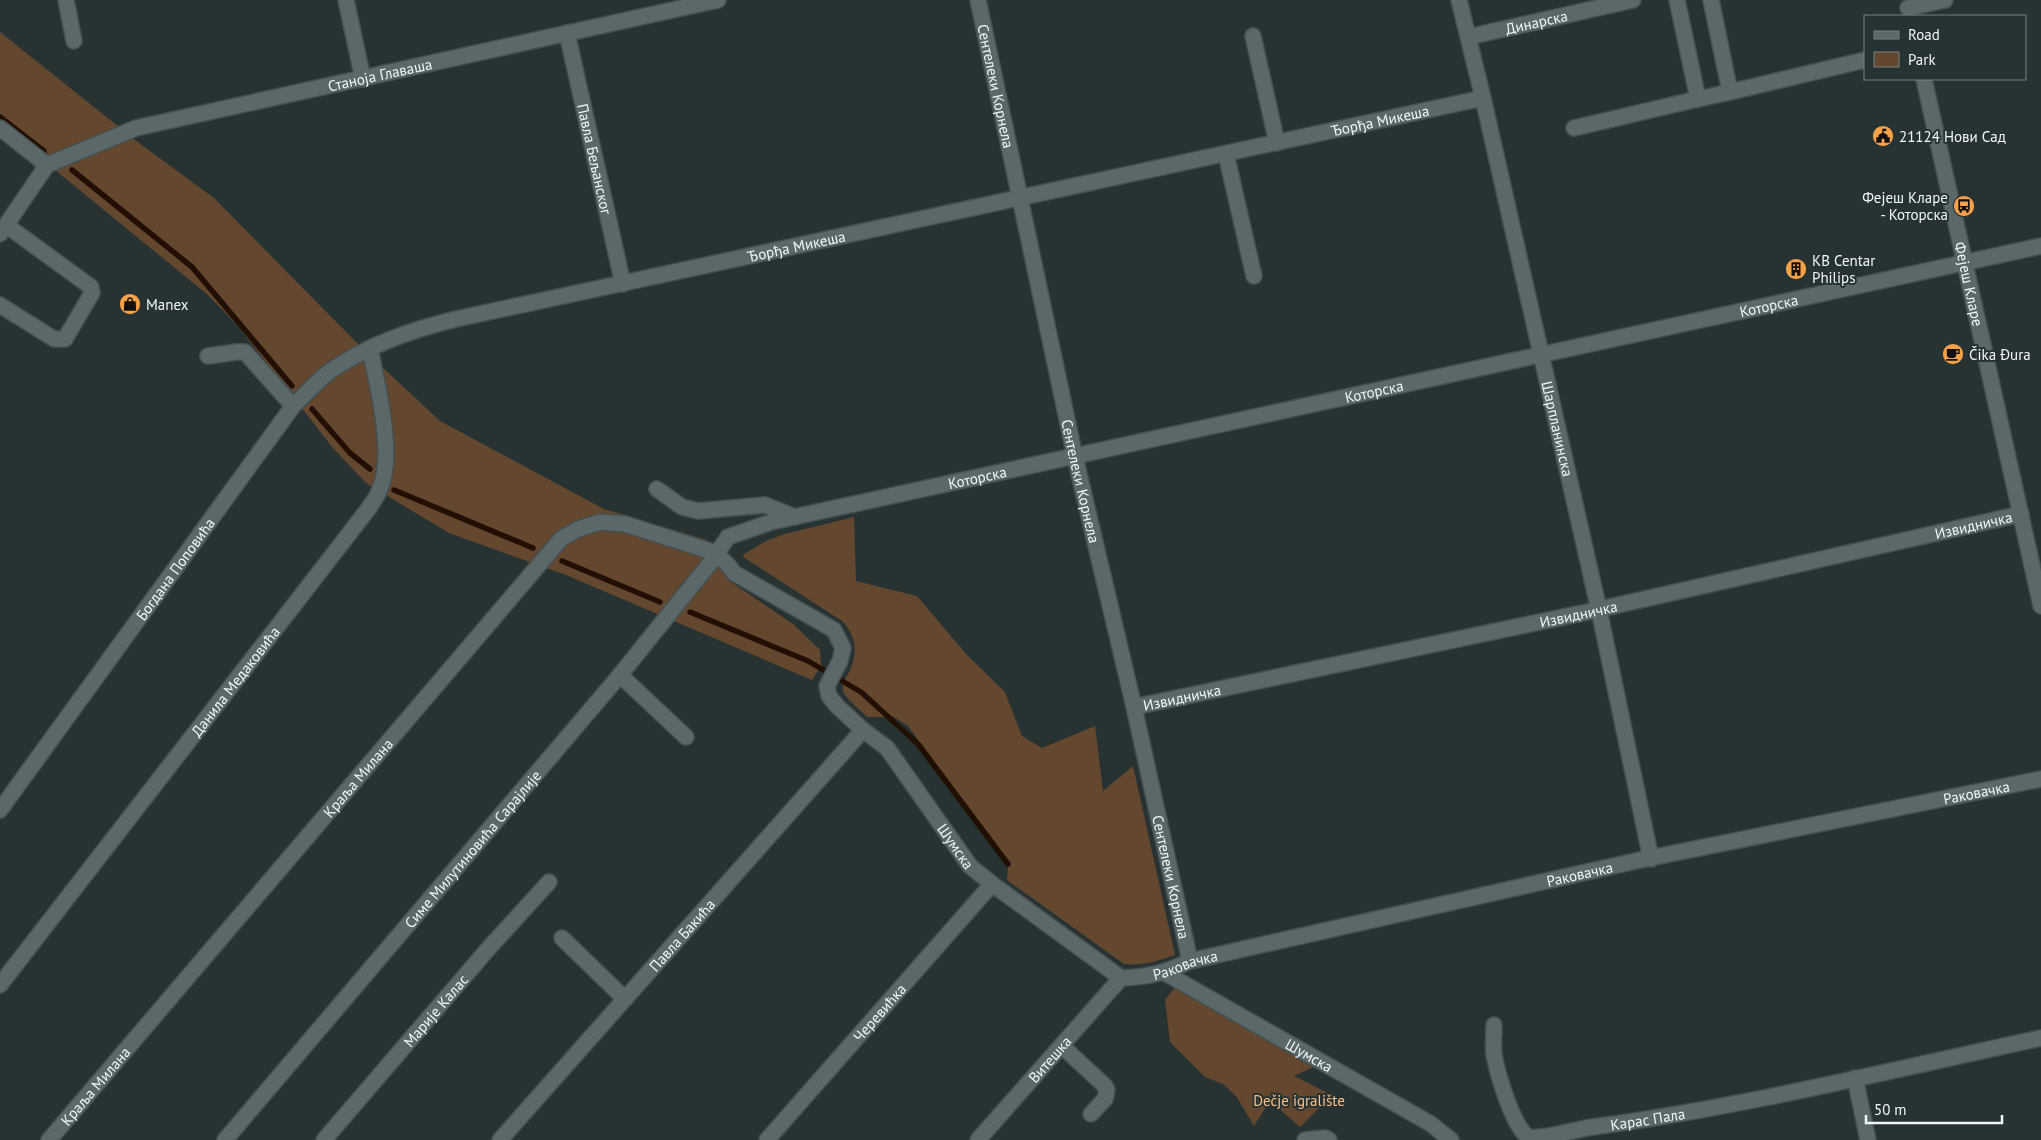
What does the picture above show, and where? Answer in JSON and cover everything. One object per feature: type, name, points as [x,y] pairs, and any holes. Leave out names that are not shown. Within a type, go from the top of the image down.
[{"type":"street","points":[[66,0],[74,41]]},
{"type":"street","points":[[346,0],[362,79]]},
{"type":"street","name":"Станоја Главаша","points":[[47,165],[136,128],[718,0]]},
{"type":"street","name":"Сентелеки Корнела","points":[[978,0],[1075,457],[1134,707],[1190,961]]},
{"type":"street","name":"Шарпланинска","points":[[1459,0],[1599,610],[1651,859]]},
{"type":"street","name":"Динарска","points":[[1468,37],[1633,0]]},
{"type":"street","points":[[1677,0],[1698,99]]},
{"type":"street","points":[[1711,0],[1730,92]]},
{"type":"street","points":[[1908,8],[1945,0]]},
{"type":"street","name":"Павла Бељанског","points":[[567,33],[623,284]]},
{"type":"street","points":[[1253,36],[1277,143]]},
{"type":"street","points":[[1574,128],[1864,60]]},
{"type":"street","name":"Фејеш Кларе","points":[[1924,80],[2041,606]]},
{"type":"street","name":"Ђорђа Микеша","points":[[370,348],[412,330],[1483,98]]},
{"type":"street","points":[[0,128],[47,165],[3,230],[91,287],[92,293],[64,339],[54,339],[0,306]]},
{"type":"street","points":[[1226,154],[1254,276]]},
{"type":"street","name":"Которска","points":[[716,554],[728,537],[795,516],[1075,457],[2041,246]]},
{"type":"street","name":"Богдана Поповића","points":[[0,810],[293,406],[329,372],[370,348]]},
{"type":"street","name":"Данила Медаковића","points":[[0,985],[369,508],[380,490],[385,466],[385,449],[382,415],[370,348]]},
{"type":"street","points":[[208,356],[245,352],[293,406]]},
{"type":"street","points":[[657,489],[682,507],[698,511],[718,511],[765,505],[795,516]]},
{"type":"street","name":"Извидничка","points":[[1134,707],[1599,610],[2021,514]]},
{"type":"street","name":"Краља Милана","points":[[49,1140],[561,539],[598,515],[716,554]]},
{"type":"street","name":"Шумска","points":[[716,554],[728,565],[734,574],[834,630],[842,648],[840,660],[827,686],[829,696],[837,706],[863,730],[888,748],[970,866],[1121,978]]},
{"type":"street","name":"Симе Милутиновића Сарајлије","points":[[225,1140],[620,675],[716,554]]},
{"type":"street","points":[[620,675],[686,737]]},
{"type":"street","name":"Павла Бакића","points":[[500,1140],[863,730]]},
{"type":"street","name":"Раковачка","points":[[1121,978],[1142,977],[1165,972],[1190,961],[1630,862],[2041,779]]},
{"type":"street","name":"Марије Калас","points":[[324,1140],[488,949],[549,882]]},
{"type":"street","name":"Черевићка","points":[[768,1140],[992,884]]},
{"type":"street","points":[[562,938],[625,999]]},
{"type":"street","name":"Шумска","points":[[1165,972],[1423,1119],[1451,1140]]},
{"type":"street","name":"Витешка","points":[[978,1140],[1121,978]]},
{"type":"street","name":"Карас Пала","points":[[1494,1025],[1494,1055],[1505,1092],[1520,1129],[1527,1139],[1728,1105],[2041,1038]]},
{"type":"street","points":[[1062,1046],[1107,1090],[1105,1099],[1091,1114]]},
{"type":"street","points":[[1855,1078],[1868,1140]]},
{"type":"street","points":[[1305,1140],[1327,1139]]},
{"type":"green space","points":[[0,32],[139,143],[214,198],[365,351],[440,421],[604,509],[707,540],[728,580],[793,624],[820,650],[821,666],[812,680],[566,575],[449,533],[366,483],[332,447],[238,326],[208,295],[0,125]]},
{"type":"green space","points":[[854,517],[856,581],[917,596],[967,655],[1005,692],[1022,736],[1042,748],[1095,726],[1103,791],[1133,766],[1175,955],[1150,962],[1124,964],[1007,880],[1008,868],[1002,854],[908,726],[894,717],[867,717],[844,694],[844,683],[852,665],[855,652],[853,639],[847,627],[842,621],[743,557],[744,554],[768,540]]},
{"type":"green space","name":"Dečje igralište","points":[[1180,981],[1324,1062],[1294,1076],[1332,1095],[1300,1127],[1270,1101],[1254,1126],[1236,1096],[1223,1084],[1205,1077],[1170,1042],[1165,1000]]},
{"type":"waterway","points":[[0,117],[44,151]]},
{"type":"waterway","points":[[72,170],[192,267],[292,386]]},
{"type":"waterway","points":[[312,409],[350,453],[370,469]]},
{"type":"waterway","points":[[394,490],[533,548]]},
{"type":"waterway","points":[[562,561],[660,602]]},
{"type":"waterway","points":[[690,612],[808,661],[861,692],[918,744],[1008,864]]},
{"type":"place","name":"21124 Нови Сад","points":[[1883,136]]},
{"type":"place","name":"Фејеш Кларе - Которска","points":[[1964,206]]},
{"type":"place","name":"KB Centar Philips","points":[[1796,269]]},
{"type":"place","name":"Manex","points":[[130,304]]},
{"type":"place","name":"Čika Đura","points":[[1953,354]]}]
